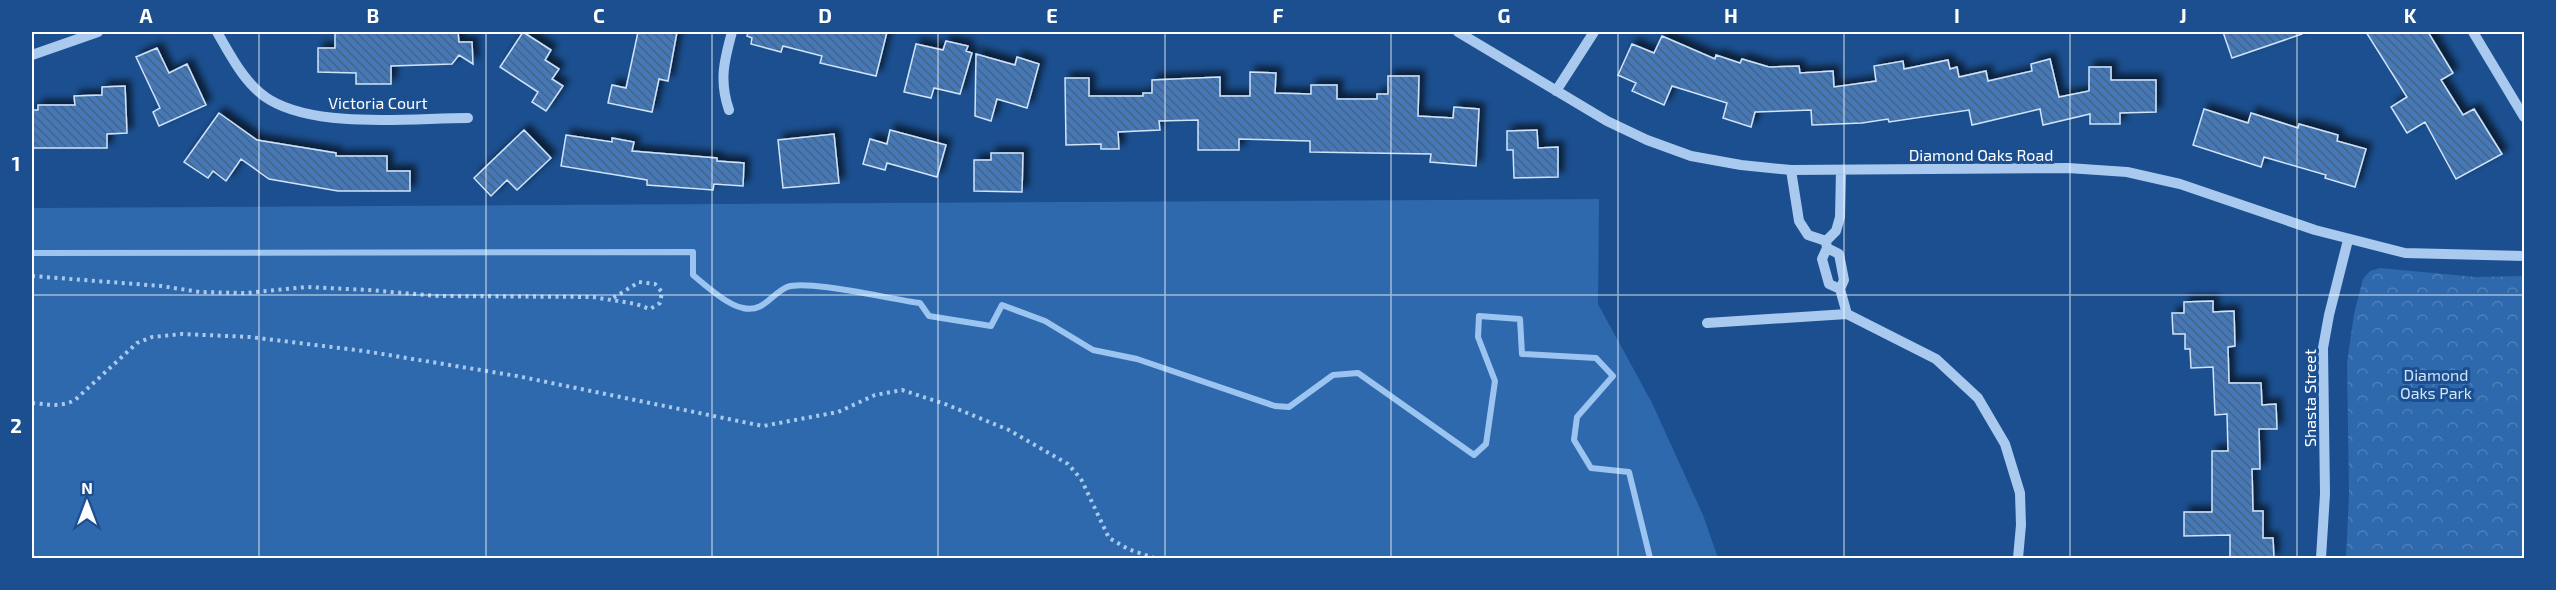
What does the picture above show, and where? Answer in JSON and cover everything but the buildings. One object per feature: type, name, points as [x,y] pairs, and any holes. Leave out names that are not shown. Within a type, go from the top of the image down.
[{"type":"street","points":[[32,55],[98,32]]},
{"type":"street","name":"Victoria Court","points":[[218,32],[232,59],[249,82],[270,100],[299,111],[328,119],[468,117]]},
{"type":"street","points":[[729,110],[722,90],[724,61],[732,32]]},
{"type":"street","name":"Diamond Oaks Road","points":[[1458,32],[1556,92],[1647,140],[1691,156],[1741,165],[1791,170],[2068,168],[2127,172],[2180,184],[2348,240],[2405,254],[2524,256]]},
{"type":"street","points":[[1556,92],[1594,32]]},
{"type":"street","points":[[2473,32],[2524,117]]},
{"type":"street","points":[[1791,170],[1798,220],[1808,235],[1839,254],[1844,280],[1840,289],[1847,314]]},
{"type":"street","points":[[1840,289],[1829,284],[1822,259],[1836,231],[1840,217],[1841,170]]},
{"type":"street","name":"Shasta Street","points":[[2322,558],[2325,494],[2323,348],[2348,240]]},
{"type":"street","points":[[1707,323],[1847,314],[1936,359],[1978,398],[2006,444],[2020,493],[2021,525],[2018,558]]},
{"type":"path","points":[[32,276],[200,292],[246,293],[306,287],[438,297],[592,297],[610,300],[636,304],[650,309],[660,303],[662,292],[655,284],[639,282],[610,300]]},
{"type":"path","points":[[32,403],[56,406],[68,404],[137,343],[163,335],[182,334],[250,337],[364,351],[517,376],[763,426],[838,412],[875,395],[902,390],[945,404],[1009,430],[1068,464],[1081,479],[1109,538],[1128,549],[1154,558]]},
{"type":"green space","points":[[1599,199],[1598,304],[1652,403],[1703,515],[1718,558],[32,558],[32,208]]},
{"type":"green space","name":"Diamond Oaks Park","points":[[2380,268],[2476,277],[2524,276],[2524,558],[2346,558],[2349,495],[2347,363],[2354,314],[2363,279],[2370,271]]},
{"type":"waterway","points":[[32,253],[693,252],[693,275],[723,299],[743,308],[756,308],[781,290],[798,285],[831,288],[920,303],[929,316],[991,326],[1002,305],[1045,321],[1093,350],[1137,359],[1275,406],[1289,407],[1333,375],[1358,373],[1474,455],[1486,444],[1495,381],[1478,337],[1479,316],[1520,319],[1522,354],[1596,358],[1613,376],[1577,417],[1574,440],[1591,468],[1629,472],[1650,558]]}]
